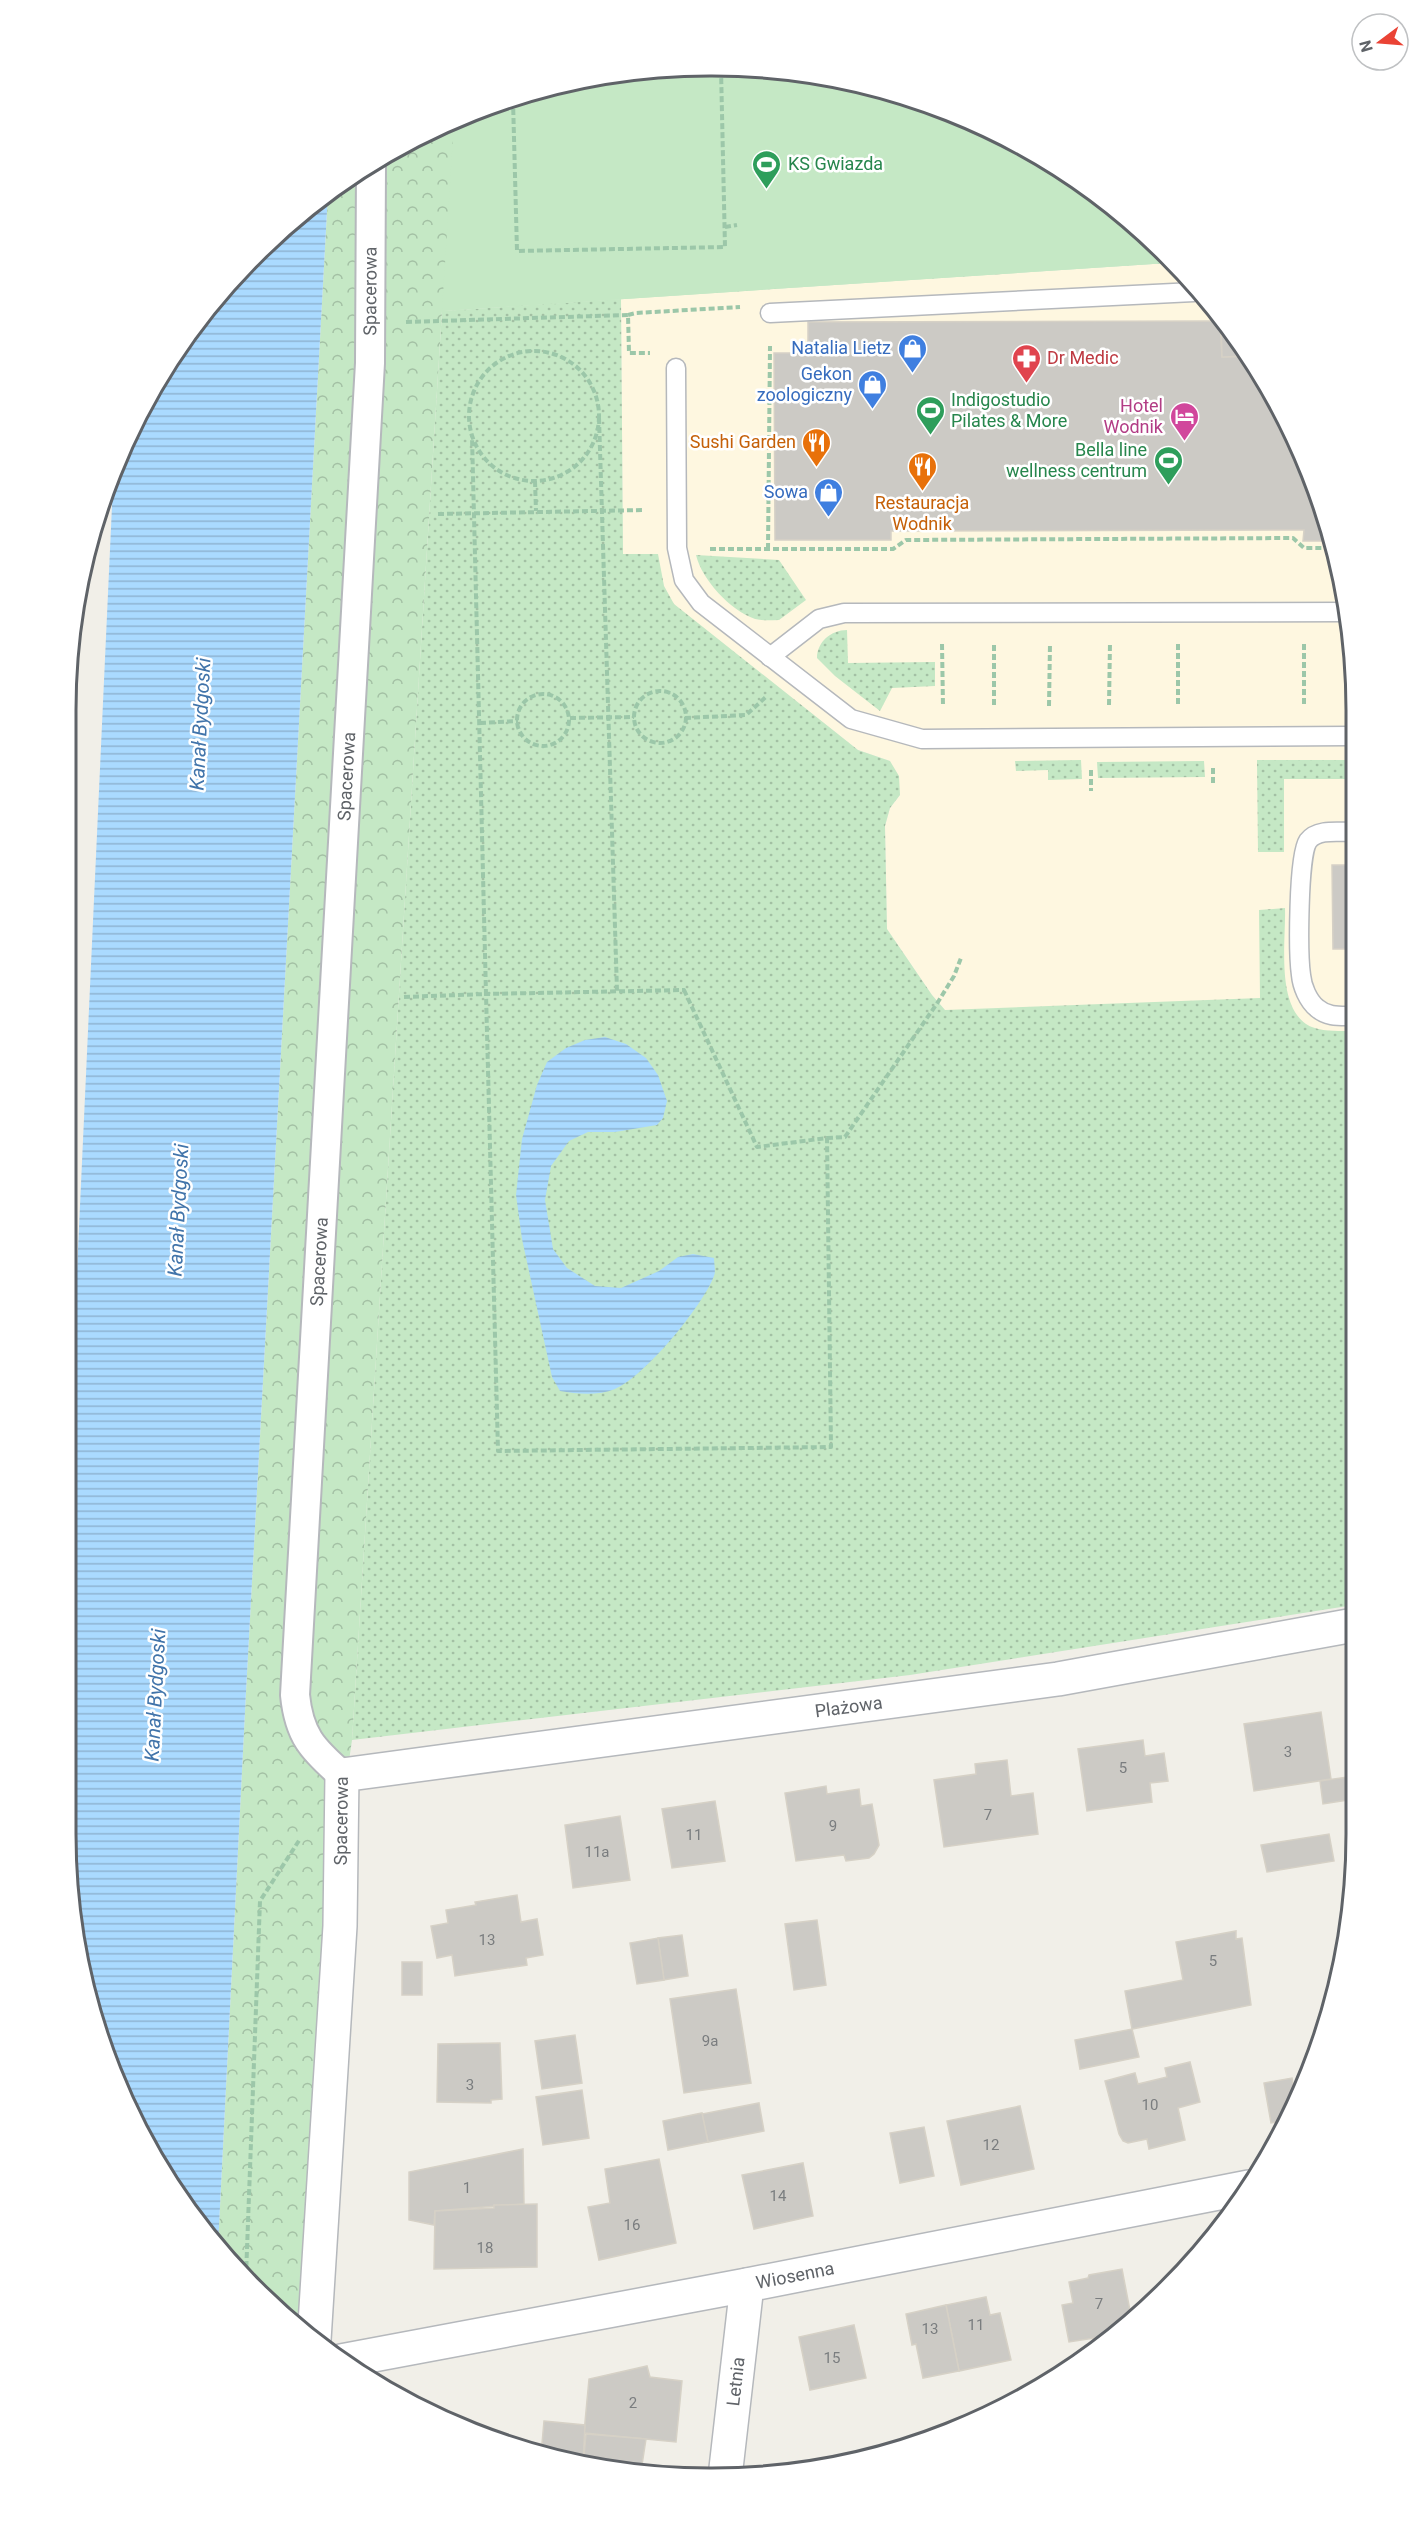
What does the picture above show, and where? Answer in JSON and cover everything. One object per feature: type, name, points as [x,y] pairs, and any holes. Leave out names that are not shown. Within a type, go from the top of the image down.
[{"type":"street","name":"Spacerowa","points":[[315,2328],[340,1926],[342,1775],[316,1752],[305,1737],[297,1718],[295,1695],[369,375],[371,175]]},
{"type":"street","name":"Plażowa","points":[[342,1775],[1058,1679],[1346,1626]]},
{"type":"street","name":"Wiosenna","points":[[355,2358],[1236,2189]]},
{"type":"street","name":"Letnia","points":[[726,2467],[747,2285]]},
{"type":"lane","points":[[770,313],[1187,292]]},
{"type":"lane","points":[[676,368],[677,548],[684,580],[701,603],[851,718],[922,739],[1049,740],[1346,736]]},
{"type":"lane","points":[[770,657],[806,628],[832,614],[993,611],[1337,612]]},
{"type":"lane","points":[[1346,832],[1319,833],[1308,840],[1302,854],[1300,889],[1301,975],[1306,992],[1316,1008],[1332,1016],[1346,1016]]},
{"type":"path","points":[[513,108],[517,251],[725,247],[721,76]]},
{"type":"path","points":[[724,227],[737,225]]},
{"type":"path","points":[[370,323],[628,315],[753,307],[770,313],[768,549]]},
{"type":"path","points":[[628,315],[629,353],[677,352],[676,368]]},
{"type":"path","points":[[617,991],[599,417],[596,395],[585,375],[568,360],[547,352],[525,351],[503,358],[486,373],[474,392],[469,414],[472,436],[498,1451],[831,1447],[828,1138]]},
{"type":"path","points":[[472,436],[482,454],[496,469],[515,478],[535,482],[555,478],[572,469],[587,455],[596,437],[599,417]]},
{"type":"path","points":[[535,482],[536,511]]},
{"type":"path","points":[[438,514],[677,510]]},
{"type":"path","points":[[677,548],[893,549],[906,540],[1293,538],[1304,548],[1324,548]]},
{"type":"path","points":[[993,611],[994,740]]},
{"type":"path","points":[[1049,740],[1050,611]]},
{"type":"path","points":[[942,612],[943,739]]},
{"type":"path","points":[[1109,739],[1110,612]]},
{"type":"path","points":[[1178,612],[1178,738]]},
{"type":"path","points":[[1304,737],[1305,612]]},
{"type":"path","points":[[685,718],[746,715],[790,671]]},
{"type":"path","points":[[659,691],[675,696],[684,710],[685,718],[684,726],[674,738],[658,743],[643,736],[637,730],[634,717],[637,704],[642,698],[659,691]]},
{"type":"path","points":[[542,694],[558,699],[564,705],[570,718],[564,736],[550,745],[542,746],[526,739],[518,721],[521,707],[526,700],[542,694]]},
{"type":"path","points":[[570,718],[634,717]]},
{"type":"path","points":[[480,723],[518,721]]},
{"type":"path","points":[[405,997],[684,990],[757,1147],[845,1137],[938,1002],[954,976],[961,958]]},
{"type":"path","points":[[246,2265],[260,1900],[304,1833]]},
{"type":"shaded area","points":[[1161,263],[1188,293],[1239,358],[1260,394],[1297,468],[1324,547],[1340,628],[1346,711],[1346,1055],[945,1010],[932,995],[887,929],[885,826],[890,808],[900,795],[890,761],[858,750],[673,604],[664,586],[657,554],[623,554],[621,299]]},
{"type":"green space","points":[[711,76],[794,82],[875,98],[915,110],[992,142],[1064,183],[1129,234],[1161,263],[442,311],[352,1740],[320,1964],[299,2315],[262,2282],[219,2232],[327,206],[358,183],[394,162],[468,125],[547,98],[628,82]]},
{"type":"green space","name":"KS Gwiazda","points":[[711,76],[794,82],[875,98],[915,110],[992,142],[1064,183],[1129,234],[1161,263],[442,311],[453,132],[507,110],[547,98],[628,82],[670,78]]},
{"type":"green space","points":[[621,299],[623,554],[658,554],[664,586],[674,604],[858,750],[890,761],[899,776],[900,795],[890,808],[885,826],[887,929],[932,995],[945,1010],[1260,998],[1259,910],[1285,908],[1284,954],[1286,987],[1290,1002],[1306,1024],[1316,1028],[1346,1031],[1346,1606],[910,1675],[352,1740],[442,311]]},
{"type":"green space","points":[[696,555],[779,560],[806,600],[779,620],[755,619],[736,609],[718,593],[704,574]]},
{"type":"green space","points":[[847,630],[848,663],[935,662],[935,686],[892,688],[880,711],[835,676],[817,658],[819,647],[826,638],[836,632]]},
{"type":"green space","points":[[1081,760],[1082,779],[1048,780],[1048,770],[1016,771],[1015,761]]},
{"type":"green space","points":[[1257,760],[1346,760],[1346,779],[1284,779],[1284,852],[1258,852]]},
{"type":"green space","points":[[1204,761],[1205,777],[1098,778],[1097,762]]},
{"type":"water","name":"Kanał Bydgoski","points":[[327,206],[219,2232],[183,2186],[142,2114],[125,2076],[98,1997],[82,1916],[76,1833],[76,1293],[112,501],[142,430],[183,358],[234,293],[262,262]]},
{"type":"water","points":[[605,1037],[626,1044],[646,1058],[658,1075],[667,1101],[663,1118],[657,1125],[615,1132],[588,1132],[569,1141],[551,1166],[545,1200],[553,1249],[567,1268],[595,1286],[621,1288],[659,1271],[678,1257],[693,1254],[714,1258],[715,1272],[698,1305],[671,1339],[641,1370],[615,1389],[595,1394],[580,1394],[560,1391],[552,1377],[522,1239],[516,1195],[522,1139],[537,1085],[547,1062],[566,1048],[585,1040]]},
{"type":"building","points":[[1211,321],[1221,334],[1222,357],[1238,356],[1280,430],[1312,507],[1322,541],[1303,541],[1304,530],[891,531],[891,540],[775,540],[774,353],[808,353],[808,322]]},
{"type":"building","points":[[1221,335],[1238,356],[1222,357]]},
{"type":"building","points":[[1332,865],[1346,865],[1346,949],[1333,949]]},
{"type":"building","points":[[1321,1712],[1331,1779],[1254,1791],[1244,1724]]},
{"type":"building","points":[[1143,1740],[1145,1756],[1164,1753],[1168,1781],[1150,1783],[1152,1802],[1087,1811],[1078,1749]]},
{"type":"building","points":[[1007,1760],[1011,1796],[1033,1793],[1038,1834],[944,1847],[934,1780],[976,1774],[975,1764]]},
{"type":"building","points":[[1346,1777],[1346,1800],[1323,1804],[1320,1781]]},
{"type":"building","points":[[826,1786],[827,1794],[859,1789],[861,1806],[872,1804],[879,1845],[869,1858],[846,1861],[844,1855],[796,1861],[785,1793]]},
{"type":"building","points":[[715,1801],[725,1861],[672,1868],[662,1809]]},
{"type":"building","points":[[620,1816],[630,1880],[573,1888],[565,1825]]},
{"type":"building","points":[[1329,1834],[1334,1861],[1267,1872],[1261,1845]]},
{"type":"building","points":[[517,1895],[521,1922],[537,1919],[543,1955],[526,1958],[527,1965],[455,1976],[452,1955],[437,1958],[431,1926],[448,1923],[446,1910],[476,1905],[475,1902]]},
{"type":"building","points":[[817,1920],[826,1985],[794,1990],[785,1924]]},
{"type":"building","points":[[1236,1931],[1236,1939],[1242,1938],[1251,2005],[1132,2029],[1125,1991],[1183,1980],[1176,1942]]},
{"type":"building","points":[[682,1935],[688,1976],[664,1980],[658,1938]]},
{"type":"building","points":[[658,1938],[664,1980],[637,1984],[630,1943]]},
{"type":"building","points":[[402,1962],[422,1962],[422,1995],[402,1995]]},
{"type":"building","points":[[736,1989],[751,2083],[684,2093],[670,1999]]},
{"type":"building","points":[[1132,2029],[1139,2057],[1080,2069],[1075,2040]]},
{"type":"building","points":[[575,2035],[582,2083],[542,2089],[535,2041]]},
{"type":"building","points":[[500,2043],[502,2099],[491,2100],[491,2103],[437,2102],[438,2044]]},
{"type":"building","points":[[1190,2062],[1200,2102],[1178,2108],[1185,2140],[1149,2149],[1147,2139],[1128,2143],[1123,2141],[1119,2134],[1105,2081],[1135,2073],[1138,2084],[1167,2077],[1165,2068]]},
{"type":"building","points":[[1292,2078],[1293,2085],[1275,2122],[1271,2123],[1264,2083]]},
{"type":"building","points":[[582,2090],[589,2138],[543,2145],[536,2097]]},
{"type":"building","points":[[759,2103],[764,2131],[708,2142],[702,2114]]},
{"type":"building","points":[[1020,2106],[1034,2169],[961,2185],[947,2121]]},
{"type":"building","points":[[702,2113],[708,2142],[668,2150],[663,2121]]},
{"type":"building","points":[[924,2127],[934,2176],[900,2183],[890,2133]]},
{"type":"building","points":[[523,2149],[524,2204],[435,2211],[434,2225],[409,2220],[409,2172]]},
{"type":"building","points":[[659,2159],[676,2243],[599,2260],[588,2207],[610,2203],[605,2169]]},
{"type":"building","points":[[803,2163],[813,2216],[754,2229],[742,2175]]},
{"type":"building","points":[[537,2204],[537,2267],[434,2269],[435,2211],[494,2208],[494,2205]]},
{"type":"building","points":[[1122,2269],[1130,2309],[1094,2338],[1069,2342],[1062,2305],[1073,2303],[1069,2282],[1088,2278],[1089,2275]]},
{"type":"building","points":[[986,2297],[990,2315],[1000,2313],[1011,2360],[959,2371],[946,2305]]},
{"type":"building","points":[[946,2305],[959,2371],[923,2378],[916,2344],[912,2345],[906,2314]]},
{"type":"building","points":[[854,2325],[866,2378],[810,2390],[799,2337]]},
{"type":"building","points":[[647,2366],[650,2377],[682,2381],[676,2442],[584,2433],[589,2379]]},
{"type":"building","points":[[544,2421],[585,2425],[583,2454],[542,2444]]},
{"type":"building","points":[[586,2434],[646,2439],[642,2463],[584,2454]]},
{"type":"place","name":"KS Gwiazda","points":[[767,190]]},
{"type":"place","name":"Natalia Lietz","points":[[912,374]]},
{"type":"place","name":"Dr Medic","points":[[1026,384]]},
{"type":"place","name":"Gekon zoologiczny","points":[[873,410]]},
{"type":"place","name":"Indigostudio Pilates & More","points":[[930,436]]},
{"type":"place","name":"Hotel Wodnik","points":[[1184,442]]},
{"type":"place","name":"Sushi Garden","points":[[817,468]]},
{"type":"place","name":"Bella line wellness centrum","points":[[1168,486]]},
{"type":"place","name":"Restauracja Wodnik","points":[[922,492]]},
{"type":"place","name":"Sowa","points":[[829,518]]}]
